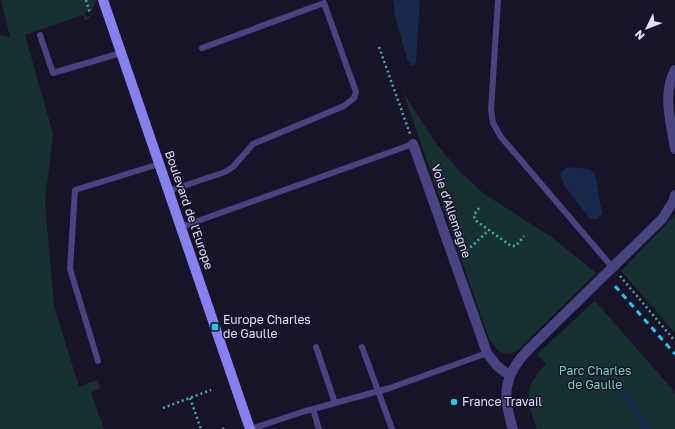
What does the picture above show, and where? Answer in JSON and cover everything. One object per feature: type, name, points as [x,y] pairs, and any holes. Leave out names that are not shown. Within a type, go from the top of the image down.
[{"type":"street","name":"Boulevard de l'Europe","points":[[103,0],[250,429]]},
{"type":"street","points":[[675,70],[670,83],[668,104],[675,149]]},
{"type":"street","name":"Voie d'Allemagne","points":[[413,144],[487,352],[497,366],[509,375]]},
{"type":"street","points":[[514,429],[505,396],[509,375],[528,350],[662,219],[673,202],[675,195]]},
{"type":"lane","points":[[498,0],[491,110],[493,123],[510,148],[613,268]]},
{"type":"lane","points":[[168,190],[225,172],[233,167],[253,144],[344,106],[354,98],[356,92],[324,2],[202,48]]},
{"type":"lane","points":[[40,35],[53,73],[121,53]]},
{"type":"lane","points":[[181,227],[413,144]]},
{"type":"lane","points":[[98,361],[70,269],[75,190],[159,164]]},
{"type":"lane","points":[[316,347],[335,403]]},
{"type":"lane","points":[[362,348],[392,429]]},
{"type":"lane","points":[[250,429],[313,409],[378,391],[487,352]]},
{"type":"lane","points":[[313,409],[319,429]]},
{"type":"path","points":[[86,0],[90,13]]},
{"type":"path","points":[[379,47],[413,144]]},
{"type":"path","points":[[479,208],[474,216],[475,220],[514,247],[524,236]]},
{"type":"path","points":[[453,257],[472,246],[489,230]]},
{"type":"path","points":[[613,268],[675,341]]},
{"type":"path","points":[[163,408],[211,390]]},
{"type":"path","points":[[190,398],[201,429]]},
{"type":"green space","points":[[1,0],[96,0],[92,10],[85,12],[86,17],[90,16],[90,18],[85,20],[83,15],[25,35],[53,134],[45,201],[54,306],[79,387],[97,380],[100,388],[91,393],[104,429],[0,429],[0,35],[10,37]]},
{"type":"green space","points":[[403,92],[435,142],[459,171],[483,193],[554,239],[596,273],[517,351],[509,354],[500,353],[489,339]]},
{"type":"green space","points":[[675,215],[675,333],[621,271]]},
{"type":"green space","name":"Parc Charles de Gaulle","points":[[595,301],[673,390],[675,394],[675,429],[537,429],[530,409],[528,395],[533,381],[546,364],[537,354]]},
{"type":"water","points":[[393,0],[420,0],[416,63],[413,66],[408,62],[395,15]]},
{"type":"water","points":[[567,167],[589,169],[595,174],[602,213],[598,219],[590,219],[564,185],[560,173]]},
{"type":"water","points":[[608,374],[616,376],[651,429],[643,429]]},
{"type":"railway","points":[[615,286],[675,354]]},
{"type":"place","name":"Europe Charles de Gaulle","points":[[215,327]]},
{"type":"place","name":"France Travail","points":[[454,402]]}]
